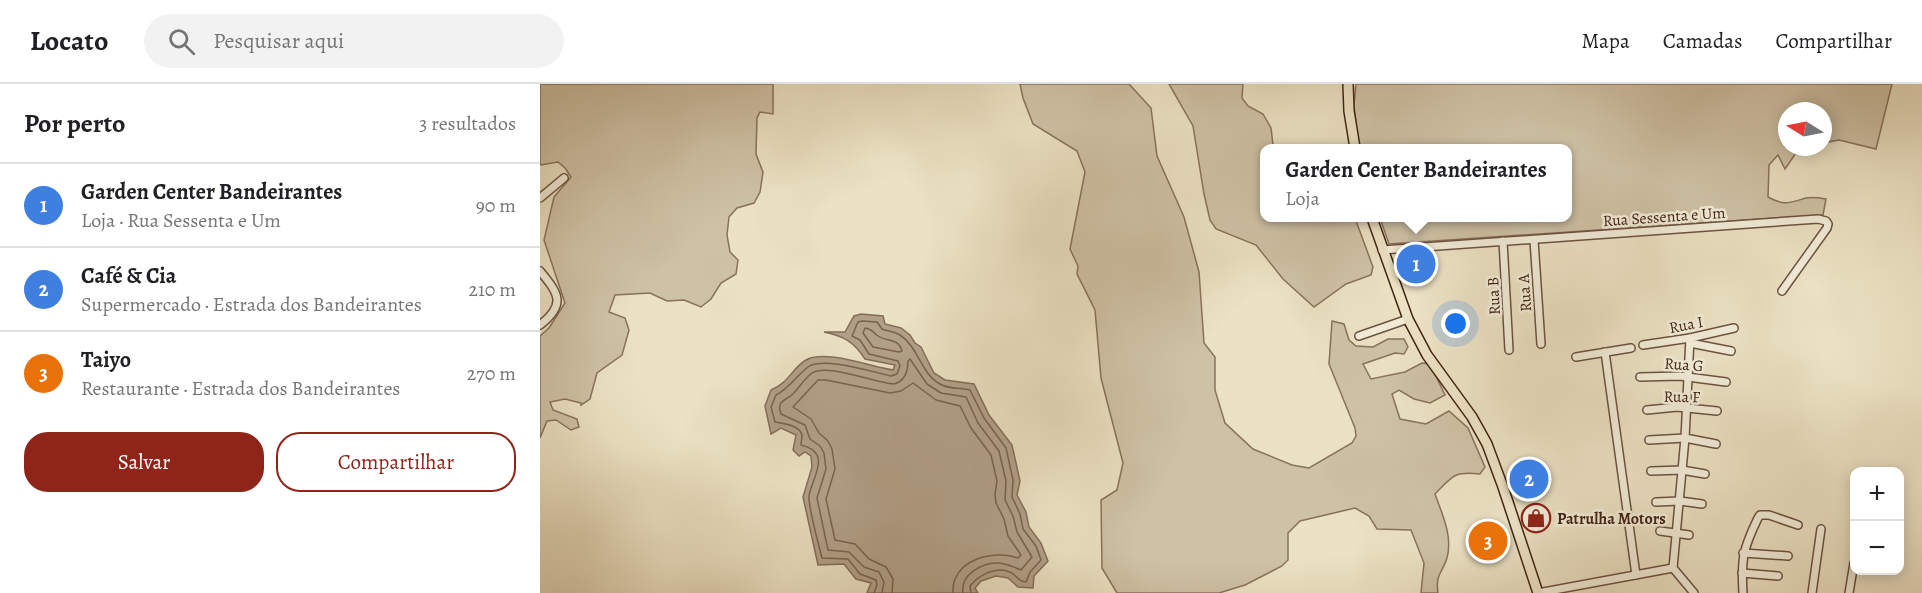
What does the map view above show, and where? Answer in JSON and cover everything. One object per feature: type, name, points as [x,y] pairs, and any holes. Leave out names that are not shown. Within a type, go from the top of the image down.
[{"type":"main road","points":[[1348,84],[1349,111],[1354,144]]},
{"type":"main road","points":[[1372,222],[1408,319],[1428,355],[1472,417],[1483,437],[1503,487],[1538,593]]},
{"type":"street","points":[[540,198],[564,178]]},
{"type":"street","name":"Rua Sessenta e Um","points":[[1382,250],[1826,220],[1827,228],[1782,291]]},
{"type":"street","name":"Rua A","points":[[1534,240],[1541,344]]},
{"type":"street","name":"Rua B","points":[[1503,241],[1509,350]]},
{"type":"street","points":[[540,271],[553,287],[558,302],[553,314],[540,325]]},
{"type":"street","points":[[1359,336],[1408,319]]},
{"type":"street","name":"Rua I","points":[[1643,345],[1690,341],[1734,328]]},
{"type":"street","points":[[1690,341],[1685,438],[1673,568],[1694,593]]},
{"type":"street","name":"Rua G","points":[[1690,341],[1731,351]]},
{"type":"street","points":[[1576,357],[1631,348]]},
{"type":"street","points":[[1605,352],[1636,575]]},
{"type":"street","name":"Rua G","points":[[1640,377],[1689,376],[1725,382]]},
{"type":"street","name":"Rua F","points":[[1647,410],[1687,408],[1717,411]]},
{"type":"street","points":[[1649,440],[1685,438],[1716,444]]},
{"type":"street","points":[[1651,471],[1682,470],[1705,474]]},
{"type":"street","points":[[1656,502],[1680,501],[1702,504]]},
{"type":"street","points":[[1743,593],[1743,553],[1760,515],[1769,515],[1798,525]]},
{"type":"street","points":[[1812,593],[1821,529]]},
{"type":"street","points":[[1660,531],[1689,535]]},
{"type":"street","points":[[1743,553],[1788,555]]},
{"type":"street","points":[[1538,593],[1673,568]]},
{"type":"street","points":[[1742,573],[1778,576]]},
{"type":"street","points":[[1849,593],[1852,575]]},
{"type":"shaded area","points":[[540,84],[773,84],[773,114],[760,112],[757,118],[756,154],[763,172],[760,192],[754,203],[737,208],[729,217],[727,235],[730,252],[738,260],[736,274],[721,283],[711,299],[701,307],[684,300],[667,301],[650,293],[615,295],[609,312],[625,318],[629,330],[622,355],[597,373],[590,399],[581,405],[581,403],[565,399],[550,402],[553,410],[577,419],[579,427],[571,430],[556,420],[547,421],[540,438],[540,336],[549,328],[565,303],[544,240],[554,197],[571,177],[558,162],[540,165]]},
{"type":"shaded area","points":[[1020,84],[1129,84],[1151,108],[1157,156],[1184,217],[1199,272],[1204,343],[1215,357],[1215,390],[1225,423],[1253,449],[1292,465],[1309,468],[1352,443],[1356,436],[1355,428],[1329,364],[1332,321],[1344,324],[1349,340],[1356,346],[1373,347],[1388,339],[1404,339],[1408,347],[1404,354],[1395,353],[1363,364],[1371,379],[1405,372],[1422,363],[1430,364],[1445,395],[1430,403],[1414,399],[1399,390],[1392,394],[1400,419],[1426,424],[1449,411],[1468,428],[1485,467],[1480,474],[1464,473],[1454,476],[1435,494],[1446,525],[1449,542],[1447,558],[1438,581],[1438,593],[1421,593],[1424,563],[1411,530],[1377,529],[1369,516],[1355,508],[1300,521],[1288,533],[1288,560],[1282,566],[1245,585],[1219,593],[1117,593],[1102,568],[1101,500],[1117,490],[1123,463],[1101,378],[1095,310],[1077,274],[1078,266],[1070,249],[1085,172],[1077,151],[1033,124]]},
{"type":"shaded area","points":[[1169,84],[1243,84],[1242,98],[1248,106],[1263,114],[1271,128],[1273,144],[1260,144],[1260,222],[1356,222],[1373,267],[1371,275],[1346,284],[1314,307],[1283,279],[1256,245],[1216,229],[1210,220],[1204,194],[1193,126]]},
{"type":"shaded area","points":[[1356,84],[1892,84],[1876,149],[1839,140],[1832,141],[1832,102],[1778,102],[1778,155],[1769,165],[1768,197],[1787,203],[1808,198],[1826,199],[1823,215],[1389,244],[1381,222],[1572,222],[1572,144],[1359,144],[1354,106]]},
{"type":"shaded area","points":[[1778,156],[1794,156],[1785,169]]},
{"type":"water","points":[[861,314],[883,316],[885,324],[901,328],[910,335],[921,347],[934,373],[945,380],[974,384],[989,415],[1012,445],[1020,481],[1017,495],[1026,512],[1029,527],[1041,543],[1048,561],[1034,576],[1033,588],[1018,587],[1008,578],[996,576],[981,581],[975,588],[978,593],[867,593],[871,583],[856,579],[844,564],[818,565],[803,497],[812,467],[811,456],[805,452],[799,456],[793,450],[796,435],[781,428],[771,434],[765,406],[771,390],[783,383],[801,363],[814,357],[824,356],[893,370],[895,365],[865,359],[848,341],[824,332],[845,332],[854,316]]},
{"type":"place","name":"Garden Center Bandeirantes","points":[[1416,264]]},
{"type":"place","name":"Café & Cia","points":[[1529,479]]},
{"type":"place","name":"Patrulha Motors","points":[[1536,518]]},
{"type":"place","name":"Taiyo","points":[[1488,541]]}]
